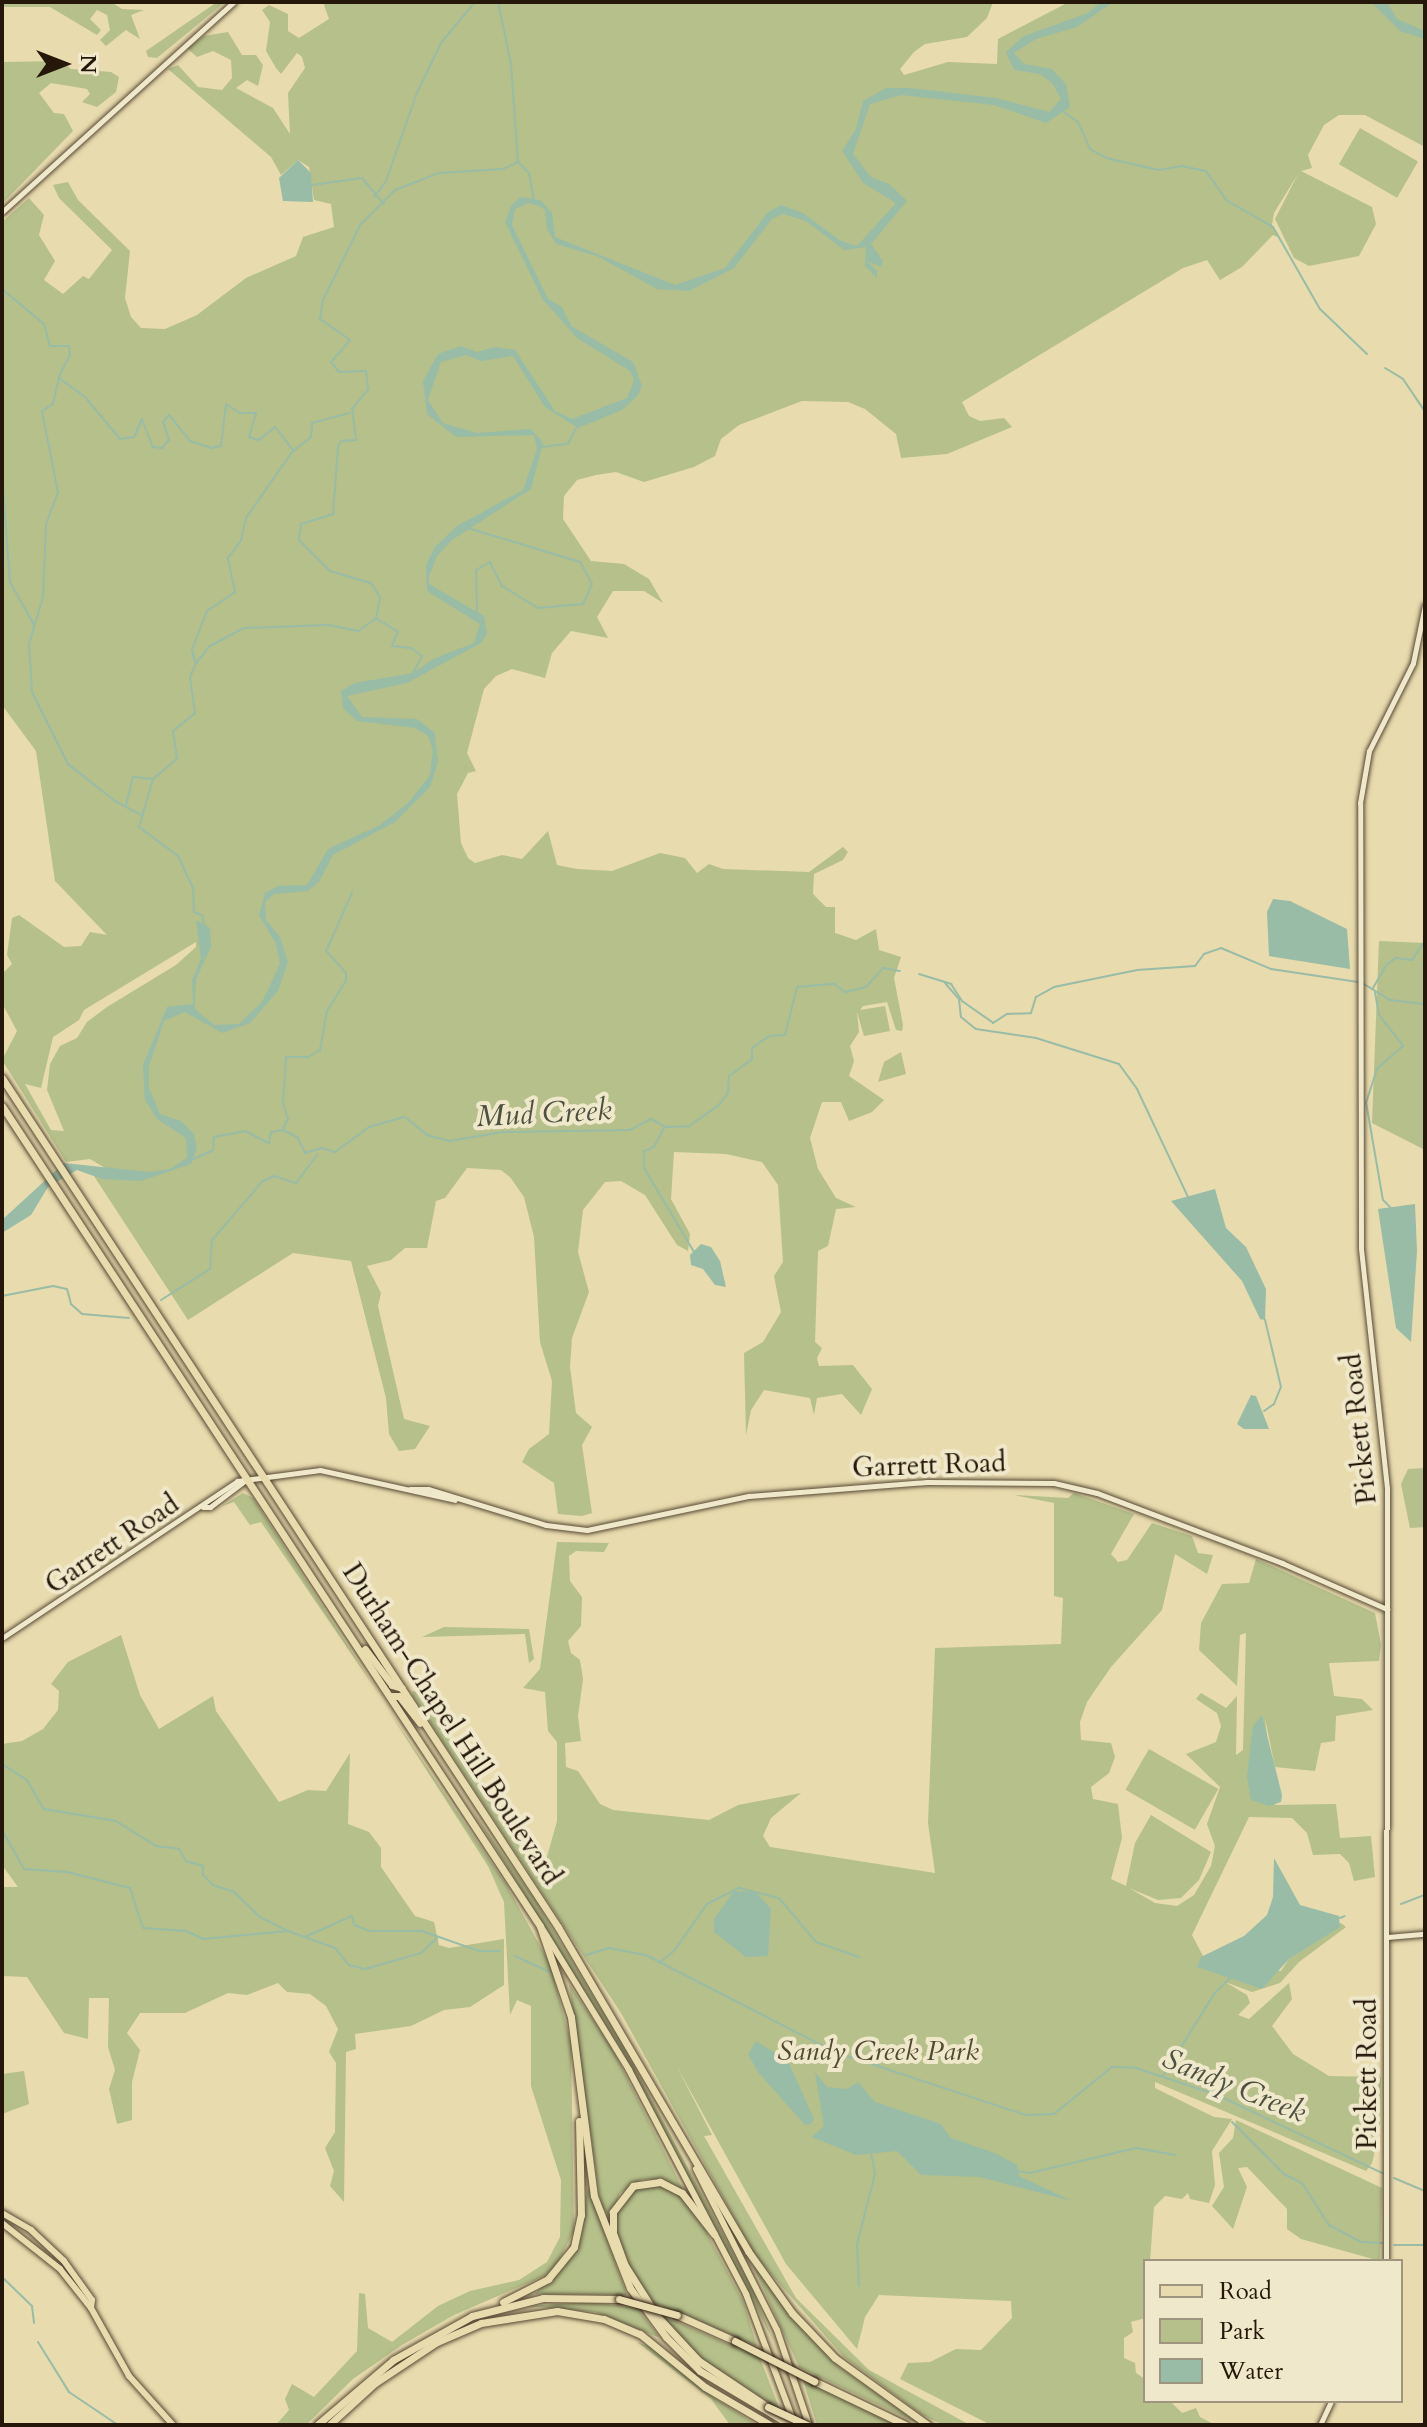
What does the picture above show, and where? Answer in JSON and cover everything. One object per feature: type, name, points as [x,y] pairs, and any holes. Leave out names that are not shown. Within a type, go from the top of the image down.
[{"type":"highway","name":"Durham-Chapel Hill Boulevard","points":[[2,1078],[594,1985],[695,2165]]},
{"type":"highway","name":"Durham-Chapel Hill Boulevard","points":[[2,1106],[531,1910]]},
{"type":"highway","points":[[341,1620],[392,1685],[402,1688]]},
{"type":"highway","points":[[392,1696],[400,1698],[440,1746]]},
{"type":"highway","points":[[531,1910],[563,1981],[577,2059],[594,2196],[630,2288],[666,2337],[700,2371],[769,2416],[808,2425]]},
{"type":"highway","points":[[317,2425],[406,2351],[548,2279],[577,2239],[581,2193],[577,2059]]},
{"type":"highway","points":[[695,2165],[760,2270],[814,2337],[860,2380],[928,2425]]},
{"type":"highway","points":[[714,2234],[687,2198],[665,2183],[633,2186],[613,2212],[613,2233],[624,2264],[665,2326],[720,2378],[769,2416]]},
{"type":"highway","points":[[487,2311],[554,2297],[619,2299],[677,2315],[906,2425]]},
{"type":"highway","points":[[329,2425],[375,2383],[437,2342],[490,2321],[557,2311],[604,2319],[640,2334],[705,2387],[793,2425]]},
{"type":"main road","name":"Durham-Chapel Hill Boulevard","points":[[531,1910],[609,2035],[714,2234],[765,2337],[793,2425]]},
{"type":"main road","name":"Durham-Chapel Hill Boulevard","points":[[695,2165],[777,2330],[808,2425]]},
{"type":"main road","points":[[2,2213],[31,2230],[64,2261],[92,2300],[91,2308]]},
{"type":"main road","points":[[2,2223],[48,2256],[91,2308],[129,2376],[173,2425]]},
{"type":"street","points":[[2,212],[234,2]]},
{"type":"street","name":"Pickett Road","points":[[1386,2259],[1385,1453],[1361,1248],[1362,783],[1376,732],[1416,652],[1424,605]]},
{"type":"street","name":"Garrett Road","points":[[2,1638],[203,1507],[210,1507],[248,1479],[262,1474],[320,1470],[457,1500],[546,1525],[587,1530],[749,1496],[935,1482],[1054,1483],[1097,1493],[1282,1563],[1387,1609]]},
{"type":"street","points":[[1387,1937],[1425,1934]]},
{"type":"street","points":[[1320,2425],[1330,2403]]},
{"type":"green space","points":[[2,2],[111,2],[122,9],[144,10],[131,15],[140,39],[126,30],[106,46],[100,40],[110,30],[107,15],[97,10],[90,19],[101,30],[97,35],[50,7],[2,7]]},
{"type":"green space","points":[[217,2],[225,2],[157,58],[148,57],[146,51]]},
{"type":"green space","points":[[323,2],[993,2],[987,18],[967,37],[925,44],[914,52],[900,69],[904,75],[948,62],[997,64],[998,39],[1069,2],[1425,2],[1425,147],[1365,115],[1339,115],[1324,125],[1308,155],[1312,168],[1301,171],[1372,207],[1376,224],[1359,256],[1309,266],[1294,258],[1275,219],[1298,174],[1274,213],[1272,225],[1280,238],[1273,235],[1242,267],[1220,280],[1207,260],[1183,268],[962,402],[969,416],[980,421],[1004,418],[1012,427],[947,454],[901,458],[896,434],[865,409],[848,402],[802,401],[739,425],[721,439],[715,456],[694,467],[644,482],[616,472],[596,475],[577,480],[564,496],[563,519],[591,561],[624,564],[649,579],[663,603],[644,591],[613,591],[597,617],[608,638],[571,631],[552,653],[545,678],[512,669],[496,676],[484,689],[467,753],[476,771],[468,773],[457,794],[461,843],[468,858],[475,863],[502,855],[522,859],[548,831],[557,865],[612,871],[660,853],[685,858],[697,873],[709,864],[723,869],[809,872],[843,847],[848,852],[843,860],[814,874],[813,894],[826,907],[835,907],[835,933],[856,940],[876,929],[879,950],[901,957],[894,978],[903,1025],[902,1031],[896,1030],[887,1002],[863,1006],[860,1010],[885,1006],[890,1031],[864,1036],[857,1012],[859,1032],[850,1046],[854,1061],[849,1076],[884,1100],[872,1112],[849,1121],[841,1102],[822,1102],[810,1138],[818,1169],[836,1198],[856,1207],[836,1209],[828,1246],[818,1251],[815,1342],[822,1348],[817,1358],[819,1366],[853,1365],[872,1389],[861,1415],[842,1394],[817,1398],[814,1415],[810,1398],[764,1390],[751,1410],[746,1435],[744,1353],[763,1342],[781,1312],[774,1276],[783,1262],[778,1185],[762,1162],[726,1154],[674,1152],[671,1199],[690,1234],[688,1251],[677,1245],[645,1195],[621,1181],[605,1182],[583,1210],[578,1252],[589,1292],[572,1338],[570,1367],[576,1413],[592,1427],[582,1445],[592,1513],[582,1516],[558,1514],[554,1483],[522,1462],[529,1449],[549,1434],[552,1381],[540,1342],[534,1237],[524,1197],[510,1177],[501,1170],[467,1168],[445,1198],[436,1201],[427,1248],[405,1248],[391,1260],[367,1266],[381,1293],[378,1306],[404,1419],[430,1426],[415,1449],[399,1451],[389,1434],[386,1398],[351,1261],[293,1253],[188,1320],[90,1170],[107,1169],[90,1159],[66,1162],[2,1060],[17,1031],[2,1003],[2,974],[12,964],[7,955],[12,918],[19,915],[64,947],[81,946],[90,932],[107,935],[55,881],[36,751],[2,705],[2,222],[29,198],[44,215],[39,235],[55,261],[44,280],[63,294],[83,276],[89,279],[112,250],[59,198],[53,185],[68,182],[78,200],[130,251],[125,298],[131,317],[141,328],[165,329],[197,315],[246,278],[296,256],[303,237],[334,227],[331,204],[314,200],[309,167],[298,160],[281,175],[271,157],[168,69],[178,65],[198,87],[222,90],[232,78],[231,60],[213,51],[197,57],[187,48],[204,36],[228,32],[242,55],[256,55],[263,65],[258,86],[247,80],[236,88],[273,108],[290,134],[288,93],[305,68],[302,57],[297,53],[281,74],[276,68],[266,51],[270,22],[262,10],[269,5],[288,14],[288,31],[299,38],[329,19]],"holes":[[[196,942],[196,947],[176,965],[107,1007],[87,1022],[77,1038],[60,1046],[50,1064],[47,1090],[64,1131],[51,1130],[25,1084],[41,1088],[53,1037],[79,1020],[84,1010]]]},
{"type":"green space","points":[[61,61],[71,69],[111,72],[119,77],[116,92],[97,107],[82,102],[90,94],[87,89],[51,83],[39,93],[54,113],[64,114],[73,131],[2,204],[2,62]]},
{"type":"green space","points":[[1360,128],[1418,162],[1397,198],[1339,164]]},
{"type":"green space","points":[[1379,941],[1425,943],[1425,1150],[1372,1123]]},
{"type":"green space","points":[[901,1052],[906,1074],[878,1082],[884,1062]]},
{"type":"green space","points":[[1425,1468],[1425,1527],[1410,1528],[1401,1484],[1408,1469]]},
{"type":"green space","points":[[243,1493],[253,1498],[379,1694],[261,1522],[250,1525],[234,1502],[222,1506]]},
{"type":"green space","name":"Sandy Creek Park","points":[[1074,1493],[1134,1514],[1111,1554],[1118,1562],[1127,1560],[1152,1523],[1192,1536],[1198,1553],[1213,1555],[1207,1574],[1175,1554],[1162,1610],[1111,1667],[1087,1702],[1080,1722],[1081,1740],[1111,1743],[1115,1757],[1109,1773],[1091,1787],[1093,1799],[1118,1804],[1122,1838],[1111,1879],[1126,1886],[1135,1843],[1151,1815],[1211,1852],[1199,1880],[1181,1898],[1158,1900],[1129,1888],[1155,1903],[1177,1906],[1194,1895],[1211,1866],[1215,1846],[1207,1824],[1220,1787],[1186,1754],[1216,1742],[1221,1726],[1217,1713],[1196,1699],[1201,1693],[1226,1708],[1237,1696],[1236,1755],[1243,1750],[1246,1633],[1240,1635],[1237,1686],[1199,1650],[1201,1623],[1222,1584],[1249,1583],[1256,1559],[1375,1613],[1381,1645],[1379,1661],[1329,1663],[1334,1696],[1362,1699],[1373,1710],[1336,1716],[1335,1741],[1321,1743],[1315,1771],[1275,1767],[1265,1718],[1275,1805],[1336,1804],[1340,1838],[1371,1836],[1375,1877],[1354,1881],[1349,1863],[1340,1854],[1313,1855],[1307,1833],[1292,1818],[1249,1817],[1192,1935],[1203,1956],[1197,1966],[1281,1971],[1289,1959],[1341,1923],[1346,1927],[1299,1962],[1280,1983],[1252,1992],[1225,1982],[1247,1995],[1250,2003],[1238,2015],[1249,2019],[1289,1983],[1292,1999],[1272,2026],[1293,2054],[1329,2076],[1381,2077],[1380,2129],[1372,2163],[1366,2171],[1155,2082],[1155,2088],[1214,2117],[1232,2119],[1212,2151],[1215,2185],[1209,2203],[1190,2199],[1188,2193],[1182,2199],[1165,2196],[1154,2207],[1150,2259],[1143,2259],[1143,2319],[1131,2322],[1133,2332],[1124,2338],[1124,2358],[1135,2363],[1136,2373],[1143,2378],[1143,2403],[1172,2403],[1182,2413],[1196,2408],[1200,2417],[1215,2425],[991,2425],[900,2379],[908,2363],[930,2362],[956,2349],[981,2350],[1012,2318],[1011,2301],[879,2295],[865,2317],[857,2349],[786,2264],[676,2065],[712,2135],[704,2136],[796,2298],[869,2370],[970,2425],[943,2425],[921,2414],[844,2357],[756,2257],[621,2013],[412,1691],[419,1692],[531,1863],[545,1864],[557,1821],[557,1742],[548,1731],[545,1692],[523,1688],[540,1669],[557,1542],[609,1543],[604,1552],[576,1551],[569,1556],[570,1581],[582,1597],[581,1626],[568,1641],[571,1653],[580,1660],[583,1679],[578,1716],[581,1741],[565,1743],[566,1767],[578,1771],[600,1804],[613,1810],[709,1820],[738,1805],[801,1793],[771,1818],[763,1836],[770,1847],[935,1873],[928,1823],[935,1648],[1061,1644],[1063,1598],[1054,1596],[1054,1503],[1014,1495],[1068,1498]]},
{"type":"green space","points":[[444,1627],[529,1629],[534,1659],[529,1663],[525,1634],[422,1637]]},
{"type":"green space","points":[[121,1635],[140,1695],[159,1729],[213,1696],[216,1711],[279,1802],[308,1790],[326,1791],[350,1753],[348,1824],[369,1832],[381,1848],[381,1867],[415,1916],[434,1922],[439,1945],[449,1948],[504,1939],[504,1985],[470,2007],[444,2010],[411,2026],[355,2034],[356,2049],[346,2052],[344,2202],[330,2186],[334,2171],[325,2148],[335,2132],[336,2063],[329,2052],[338,2029],[326,2006],[310,1994],[287,1992],[278,1983],[247,1995],[228,1993],[185,2013],[140,2013],[127,2033],[140,2050],[132,2082],[132,2120],[117,2124],[109,2089],[115,2070],[108,2047],[109,1998],[89,1998],[88,2039],[64,2033],[27,1977],[2,1976],[2,1887],[18,1887],[2,1865],[2,1744],[22,1741],[43,1729],[58,1710],[59,1691],[51,1684],[68,1662]]},
{"type":"green space","points":[[388,1710],[506,1884],[550,1964],[571,2043],[574,2231],[556,2266],[544,2276],[454,2315],[402,2345],[353,2379],[306,2425],[276,2425],[289,2410],[285,2399],[292,2384],[314,2397],[357,2351],[359,2293],[365,2294],[368,2328],[392,2342],[438,2306],[470,2291],[519,2280],[547,2262],[560,2237],[561,2180],[531,2086],[531,2006],[517,2000],[510,2015],[504,1902],[488,1866]]},
{"type":"green space","points":[[1149,1749],[1218,1789],[1195,1830],[1126,1790]]},
{"type":"green space","points":[[470,1807],[535,1900],[622,2044],[754,2292],[773,2340],[625,2056]]},
{"type":"green space","points":[[569,1984],[612,2048],[684,2191],[665,2180],[643,2179],[620,2193],[610,2217],[601,2206]]},
{"type":"green space","points":[[24,2071],[29,2104],[2,2114],[2,2074]]},
{"type":"green space","points":[[1236,2120],[1382,2188],[1380,2259],[1301,2239],[1287,2229],[1287,2209],[1247,2167],[1238,2168],[1247,2187],[1233,2229],[1212,2206],[1224,2187],[1219,2153],[1233,2138]]},
{"type":"green space","points":[[660,2184],[677,2191],[700,2220],[743,2301],[757,2346],[650,2301],[631,2270],[615,2228],[617,2210],[635,2188]]},
{"type":"green space","points":[[588,2188],[627,2295],[535,2294],[574,2252]]},
{"type":"green space","points":[[752,2264],[838,2366],[921,2425],[799,2367]]},
{"type":"green space","points":[[590,2302],[637,2308],[660,2338],[595,2312],[526,2306]]},
{"type":"green space","points":[[661,2315],[760,2358],[780,2410],[698,2356]]},
{"type":"green space","points":[[637,2342],[653,2348],[707,2393],[757,2425],[730,2425],[711,2399]]},
{"type":"green space","points":[[803,2380],[850,2403],[897,2425],[817,2425]]},
{"type":"water","points":[[1101,2],[1113,2],[1077,27],[1036,39],[1014,53],[1024,64],[1052,69],[1066,84],[1070,107],[1046,123],[994,105],[901,95],[870,104],[853,154],[871,177],[889,184],[907,201],[871,244],[883,261],[881,267],[867,261],[877,271],[877,278],[865,266],[866,247],[844,250],[806,221],[783,214],[772,219],[734,268],[689,291],[657,289],[597,256],[556,244],[547,229],[545,210],[539,206],[528,203],[515,209],[512,225],[548,299],[562,307],[571,326],[633,362],[642,386],[638,395],[622,410],[578,428],[545,407],[513,356],[481,361],[466,355],[441,362],[428,400],[443,423],[477,433],[531,429],[543,443],[531,489],[452,540],[437,556],[429,576],[429,584],[484,616],[487,633],[481,643],[407,683],[347,696],[362,717],[417,719],[435,733],[438,763],[430,787],[395,822],[333,855],[319,882],[308,891],[274,894],[265,902],[266,920],[280,937],[288,962],[278,991],[250,1023],[222,1033],[185,1012],[164,1021],[149,1066],[149,1088],[160,1114],[181,1121],[194,1134],[197,1149],[191,1164],[141,1181],[102,1179],[77,1170],[48,1187],[31,1215],[2,1233],[2,1220],[64,1163],[149,1172],[170,1169],[187,1158],[186,1138],[157,1119],[145,1100],[143,1065],[167,1007],[193,1004],[192,980],[201,959],[196,920],[210,928],[211,947],[196,979],[195,1009],[214,1025],[239,1024],[262,1002],[280,964],[276,944],[259,915],[265,893],[278,886],[307,885],[328,849],[380,825],[408,803],[430,775],[433,750],[428,736],[415,728],[357,721],[343,708],[341,691],[355,683],[413,673],[433,659],[474,643],[480,624],[427,591],[426,565],[435,547],[457,526],[523,490],[537,449],[534,435],[456,437],[427,414],[423,381],[438,354],[461,346],[477,352],[495,347],[515,350],[555,411],[572,419],[627,398],[634,380],[630,371],[577,338],[543,300],[505,222],[511,206],[520,197],[540,200],[552,213],[555,237],[675,285],[725,268],[768,212],[781,205],[803,213],[841,241],[857,246],[896,203],[863,183],[842,151],[856,129],[863,101],[886,88],[910,88],[996,98],[1049,112],[1061,99],[1052,83],[1040,74],[1014,70],[1006,52],[1024,36],[1088,13]]},
{"type":"water","points":[[1371,2],[1387,2],[1397,19],[1425,31],[1425,39],[1400,31]]},
{"type":"water","points":[[298,160],[311,173],[313,202],[283,201],[279,178]]},
{"type":"water","points":[[1273,899],[1290,901],[1347,929],[1350,969],[1269,956],[1267,912]]},
{"type":"water","points":[[1215,1189],[1226,1228],[1246,1247],[1266,1289],[1265,1320],[1260,1319],[1242,1281],[1171,1201]]},
{"type":"water","points":[[1415,1204],[1417,1251],[1411,1342],[1396,1328],[1378,1209]]},
{"type":"water","points":[[701,1244],[711,1247],[720,1261],[726,1287],[715,1285],[703,1269],[691,1265],[690,1255]]},
{"type":"water","points":[[1251,1395],[1256,1396],[1269,1429],[1244,1429],[1237,1424]]},
{"type":"water","points":[[1262,1715],[1282,1795],[1281,1802],[1269,1806],[1251,1800],[1247,1776],[1253,1726]]},
{"type":"water","points":[[1274,1858],[1300,1905],[1339,1916],[1340,1927],[1289,1959],[1262,1989],[1197,1967],[1201,1957],[1244,1936],[1267,1915],[1273,1897]]},
{"type":"water","points":[[734,1891],[756,1892],[771,1909],[768,1956],[746,1957],[714,1932],[714,1919]]},
{"type":"water","points":[[756,2041],[788,2061],[814,2119],[811,2124],[805,2125],[758,2072],[748,2054]]},
{"type":"water","points":[[815,2072],[827,2087],[847,2089],[858,2082],[875,2102],[941,2124],[951,2138],[997,2154],[1017,2165],[1019,2176],[1072,2201],[980,2177],[921,2175],[897,2151],[856,2155],[812,2137],[824,2126]]},
{"type":"waterway","points":[[374,197],[386,181],[417,93],[441,43],[475,2]]},
{"type":"waterway","points":[[498,2],[511,64],[518,162],[529,173],[534,200]]},
{"type":"waterway","points":[[1064,112],[1078,122],[1090,149],[1106,158],[1159,170],[1182,166],[1206,171],[1226,200],[1273,227],[1320,309],[1367,354]]},
{"type":"waterway","points":[[413,673],[422,656],[411,648],[392,646],[398,632],[376,618],[380,597],[371,583],[330,571],[299,540],[301,524],[333,514],[338,447],[341,441],[356,440],[352,409],[368,389],[366,371],[339,372],[331,362],[350,340],[320,319],[323,300],[360,225],[395,190],[439,173],[503,169],[518,162]]},
{"type":"waterway","points":[[312,185],[362,178],[384,204]]},
{"type":"waterway","points":[[2,289],[44,324],[50,346],[69,346],[70,355],[59,377]]},
{"type":"waterway","points":[[1385,368],[1403,379],[1425,412]]},
{"type":"waterway","points":[[143,816],[115,801],[68,764],[32,692],[29,644],[43,597],[46,525],[58,492],[42,411],[53,404],[59,378],[85,397],[120,439],[134,437],[142,419],[153,447],[162,448],[169,440],[163,422],[169,415],[190,441],[212,448],[221,446],[226,404],[240,413],[256,413],[249,437],[259,440],[275,427],[293,450]]},
{"type":"waterway","points":[[195,662],[192,650],[207,611],[235,592],[228,558],[241,541],[246,518],[292,452],[311,437],[312,423],[350,413]]},
{"type":"waterway","points":[[542,447],[568,444],[576,428]]},
{"type":"waterway","points":[[2,474],[10,582],[34,625]]},
{"type":"waterway","points":[[468,528],[580,562],[592,584],[583,604],[538,608],[502,586],[490,562],[476,570],[477,611]]},
{"type":"waterway","points":[[205,928],[202,915],[194,912],[193,888],[178,856],[139,827],[153,779],[177,759],[173,731],[195,713],[190,677],[196,663],[210,646],[244,628],[328,625],[358,631],[375,619]]},
{"type":"waterway","points":[[126,805],[133,777],[152,779]]},
{"type":"waterway","points":[[283,1129],[288,1119],[283,1104],[286,1057],[308,1057],[320,1050],[327,1011],[346,981],[346,973],[326,951],[352,893]]},
{"type":"waterway","points":[[1373,988],[1387,964],[1396,958],[1412,960],[1425,941]]},
{"type":"waterway","name":"Mud Creek","points":[[919,974],[951,984],[962,1001],[993,1023],[1007,1014],[1031,1013],[1036,997],[1054,987],[1137,970],[1195,966],[1204,954],[1221,948],[1271,969],[1358,982]]},
{"type":"waterway","name":"Mud Creek","points":[[191,1160],[213,1150],[214,1137],[245,1131],[269,1143],[271,1132],[283,1130],[297,1137],[305,1153],[322,1148],[335,1152],[369,1127],[405,1117],[427,1135],[449,1141],[503,1132],[630,1130],[651,1119],[666,1127],[689,1126],[718,1106],[728,1093],[729,1076],[752,1059],[752,1048],[769,1036],[785,1035],[797,987],[834,984],[845,992],[866,987],[883,968],[900,971]]},
{"type":"waterway","points":[[945,983],[959,999],[961,1017],[976,1029],[1036,1038],[1119,1064],[1137,1089],[1188,1197]]},
{"type":"waterway","name":"Mud Creek","points":[[1364,984],[1390,1000],[1425,1004]]},
{"type":"waterway","points":[[1375,992],[1379,1015],[1403,1046],[1377,1069],[1366,1102],[1383,1200],[1393,1210]]},
{"type":"waterway","points":[[664,1128],[654,1147],[644,1151],[644,1168],[694,1252]]},
{"type":"waterway","points":[[161,1300],[210,1269],[212,1240],[263,1181],[274,1176],[296,1183],[318,1154]]},
{"type":"waterway","points":[[2,1296],[53,1286],[67,1289],[71,1304],[82,1314],[129,1318]]},
{"type":"waterway","points":[[1264,1411],[1274,1404],[1281,1387],[1265,1320]]},
{"type":"waterway","points":[[2,1764],[27,1780],[44,1809],[116,1821],[156,1846],[179,1849],[186,1861],[203,1866],[203,1875],[213,1885],[234,1892],[260,1917],[287,1931]]},
{"type":"waterway","name":"Sandy Creek","points":[[2,1830],[24,1869],[67,1872],[130,1888],[143,1928],[186,1931],[203,1939],[288,1931],[335,1948],[349,1965],[365,1969],[421,1953],[437,1938]]},
{"type":"waterway","points":[[659,1963],[674,1951],[707,1904],[739,1888],[779,1898],[816,1942],[859,1957]]},
{"type":"waterway","points":[[1401,1904],[1425,1895]]},
{"type":"waterway","name":"Sandy Creek","points":[[305,1937],[352,1916],[354,1925],[370,1931],[422,1931],[479,1951],[500,1951]]},
{"type":"waterway","points":[[1340,1918],[1345,1916]]},
{"type":"waterway","name":"Sandy Creek","points":[[586,1955],[609,1948],[646,1955],[835,2052],[1026,2115],[1054,2114],[1112,2067],[1136,2068],[1217,2095],[1382,2173]]},
{"type":"waterway","name":"Sandy Creek","points":[[515,1956],[552,1973]]},
{"type":"waterway","points":[[1163,2076],[1214,1994],[1231,1977]]},
{"type":"waterway","points":[[878,2065],[884,2044]]},
{"type":"waterway","points":[[1232,2122],[1284,2174],[1302,2183],[1329,2225],[1361,2242],[1382,2243]]},
{"type":"waterway","points":[[1018,2171],[1030,2173],[1136,2148],[1175,2155]]},
{"type":"waterway","points":[[859,2286],[857,2244],[875,2174],[871,2154]]},
{"type":"waterway","name":"Sandy Creek","points":[[1394,2178],[1425,2191]]},
{"type":"waterway","points":[[1394,2245],[1425,2245]]},
{"type":"waterway","points":[[2,2277],[32,2306],[34,2323]]},
{"type":"waterway","points":[[38,2342],[69,2392],[118,2425]]}]
